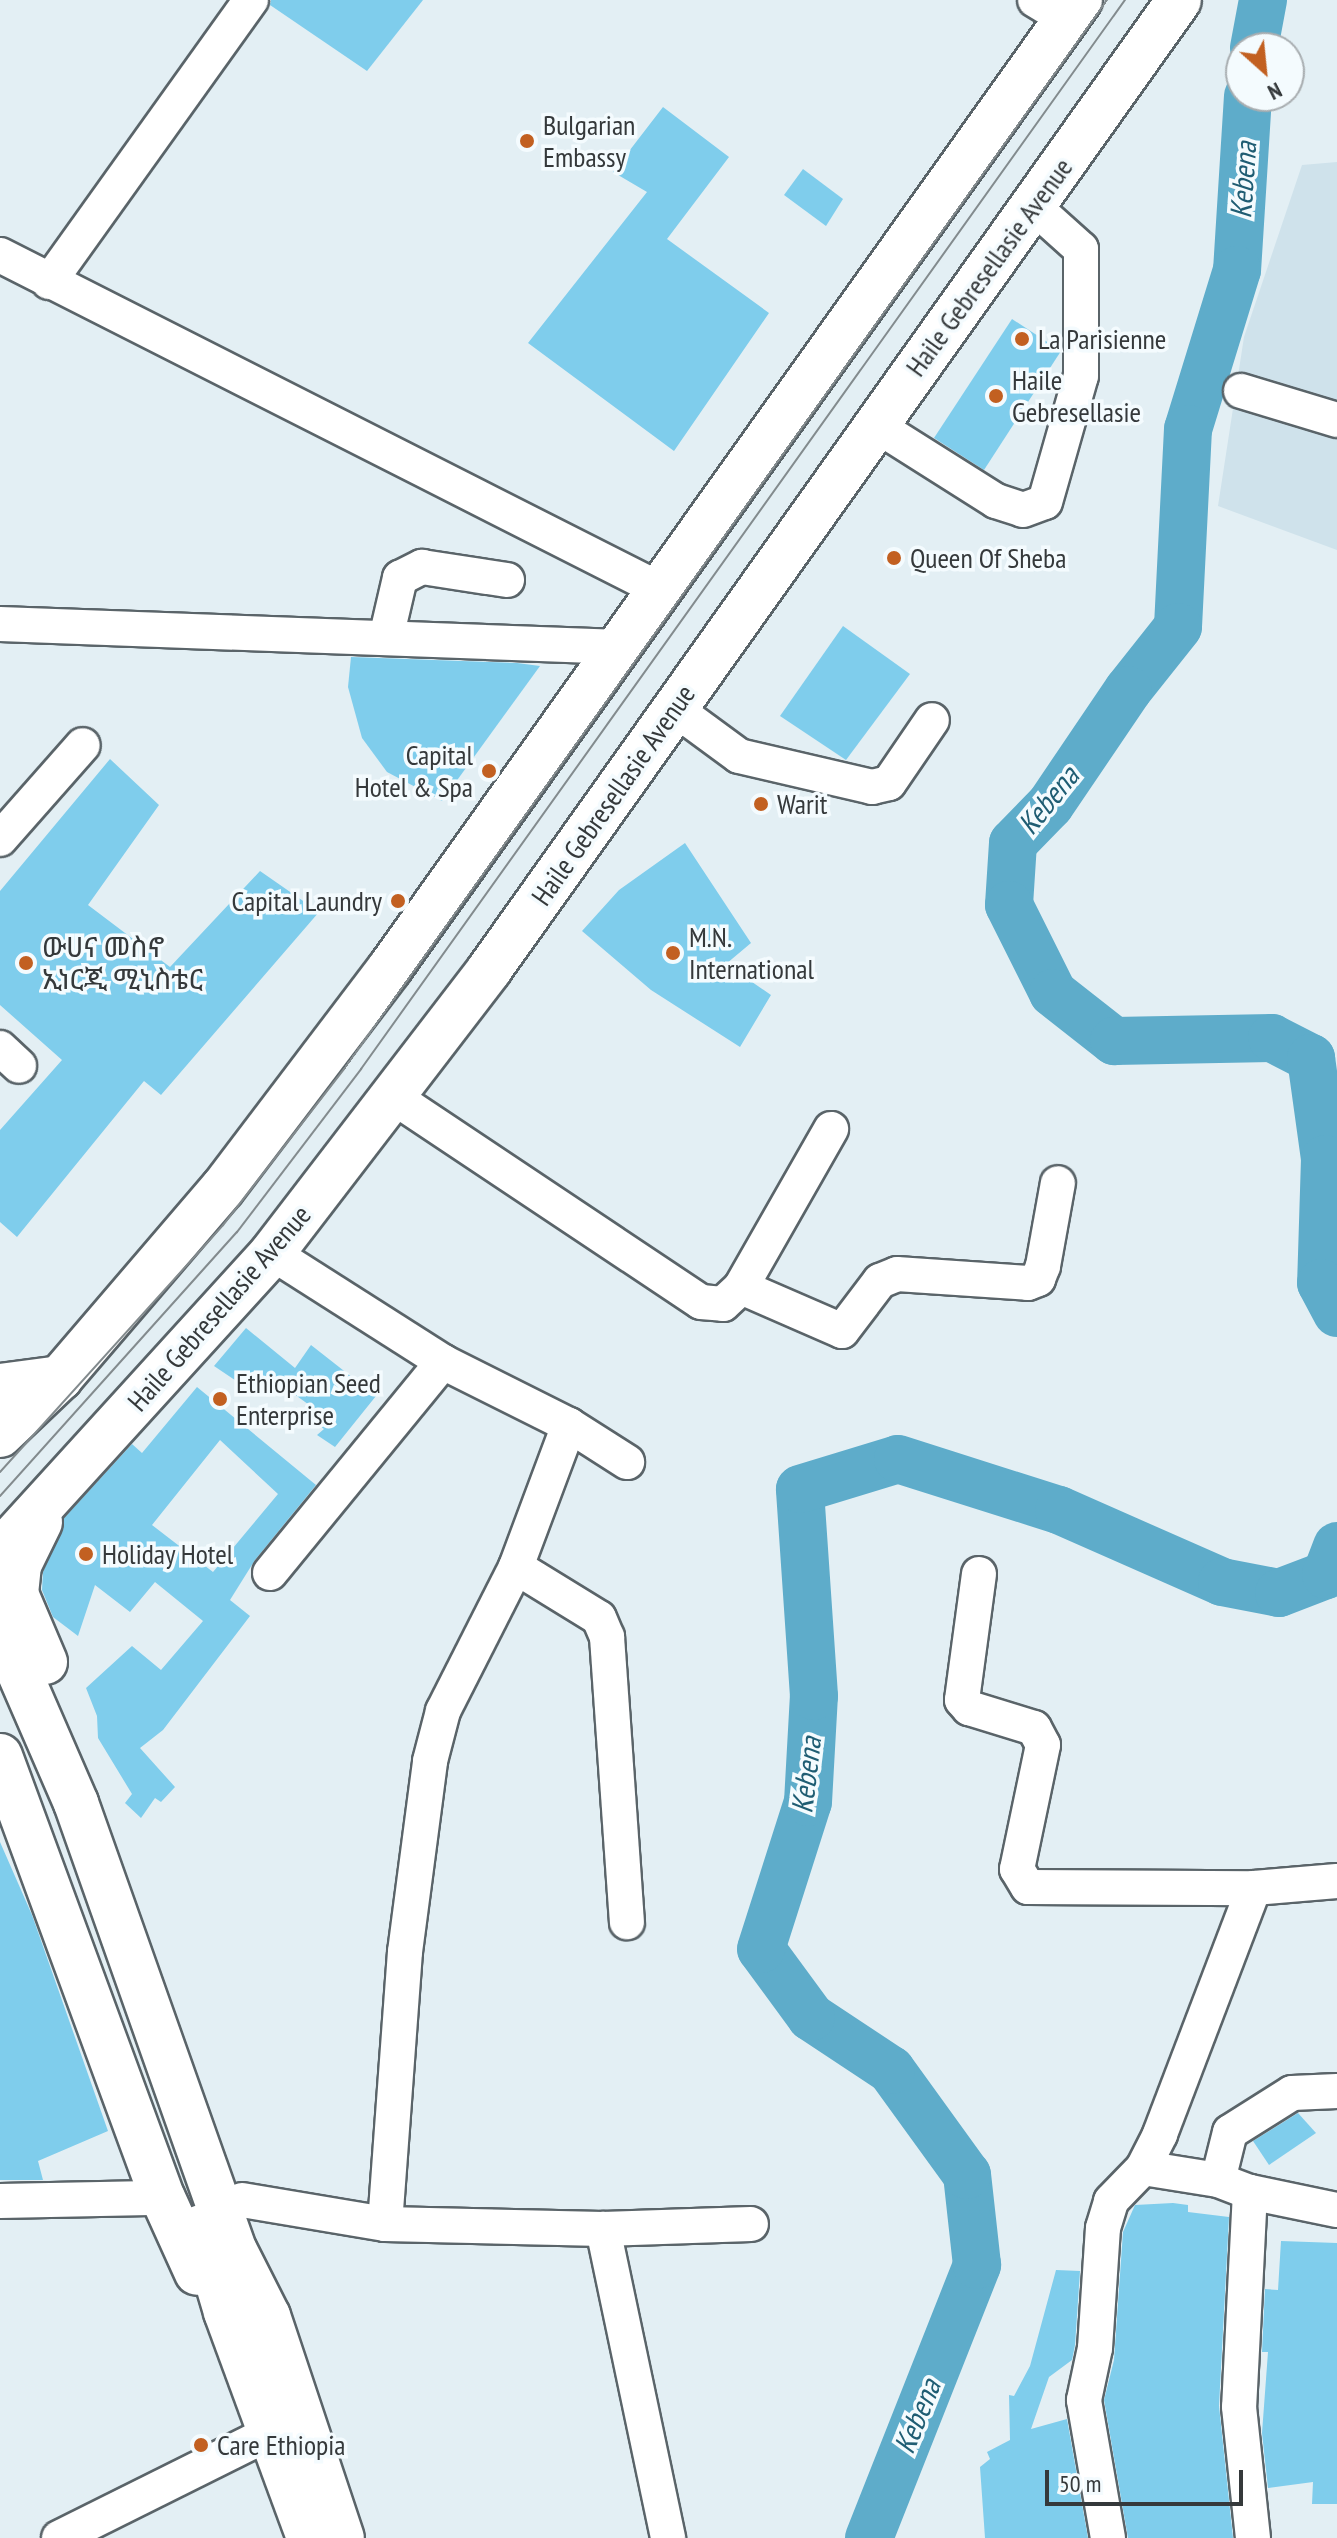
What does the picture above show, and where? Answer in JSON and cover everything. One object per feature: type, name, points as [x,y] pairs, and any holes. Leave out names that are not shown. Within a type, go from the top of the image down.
[{"type":"main road","name":"Haile Gebresellasie Avenue","points":[[0,1552],[272,1253],[489,970],[874,424],[1179,0]]},
{"type":"main road","points":[[0,1435],[60,1378],[223,1188],[390,968],[661,590],[1061,6]]},
{"type":"main road","points":[[0,1386],[60,1378]]},
{"type":"main road","points":[[52,1498],[19,1565],[16,1594],[93,1768],[259,2251],[247,2314],[272,2432],[309,2538]]},
{"type":"main road","points":[[0,1628],[76,1803],[222,2252]]},
{"type":"main road","points":[[0,1693],[95,1918],[247,2314],[342,2538]]},
{"type":"main road","points":[[0,1756],[187,2260],[247,2314]]},
{"type":"street","points":[[49,282],[251,0]]},
{"type":"street","points":[[874,424],[996,501],[1023,510],[1045,502],[1081,376],[1081,249],[1033,206]]},
{"type":"street","points":[[0,255],[661,590]]},
{"type":"street","points":[[1241,391],[1337,420]]},
{"type":"street","points":[[386,638],[400,578],[422,567],[507,580]]},
{"type":"street","points":[[0,624],[621,647]]},
{"type":"street","points":[[675,709],[739,756],[872,787],[889,783],[932,720]]},
{"type":"street","points":[[0,839],[83,745]]},
{"type":"street","points":[[392,1096],[701,1302],[723,1304],[741,1287],[831,1129]]},
{"type":"street","points":[[741,1287],[842,1331],[880,1281],[897,1274],[1028,1283],[1038,1279],[1043,1266],[1058,1183]]},
{"type":"street","points":[[272,1253],[443,1362],[569,1425],[627,1462]]},
{"type":"street","points":[[270,1573],[443,1362]]},
{"type":"street","points":[[385,2224],[405,1952],[430,1761],[449,1698],[516,1567],[569,1425]]},
{"type":"street","points":[[516,1567],[599,1618],[607,1637],[627,1922]]},
{"type":"street","points":[[979,1574],[962,1700],[969,1708],[1034,1728],[1043,1745],[1017,1869],[1021,1881],[1039,1891],[1254,1888],[1337,1881]]},
{"type":"street","points":[[1108,2538],[1084,2400],[1095,2348],[1103,2228],[1111,2201],[1143,2168],[1198,2043],[1254,1888]]},
{"type":"street","points":[[1218,2180],[1230,2132],[1292,2093],[1337,2091]]},
{"type":"street","points":[[1143,2168],[1218,2180],[1250,2192],[1337,2210]]},
{"type":"street","points":[[1250,2192],[1239,2407],[1253,2538]]},
{"type":"street","points":[[0,2201],[163,2198]]},
{"type":"street","points":[[242,2200],[385,2224],[603,2229],[751,2224]]},
{"type":"street","points":[[603,2229],[668,2538]]},
{"type":"street","points":[[59,2538],[272,2432]]},
{"type":"shaded area","points":[[1337,162],[1337,550],[1218,506],[1244,337],[1302,165]]},
{"type":"building","points":[[271,0],[423,0],[367,71],[270,5]]},
{"type":"building","points":[[663,107],[729,157],[667,239],[769,313],[674,451],[528,343],[647,192],[613,172]]},
{"type":"building","points":[[803,169],[843,199],[826,226],[784,195]]},
{"type":"building","name":"Haile Gebresellasie","points":[[1012,319],[1061,351],[984,470],[934,438]]},
{"type":"building","points":[[843,626],[910,674],[846,760],[780,716]]},
{"type":"building","points":[[351,657],[540,666],[442,801],[387,772],[362,738],[348,687]]},
{"type":"building","points":[[110,759],[159,805],[88,905],[170,967],[260,871],[319,912],[161,1095],[144,1081],[17,1237],[0,1222],[0,1130],[62,1060],[0,1005],[0,891]]},
{"type":"building","name":"M.N. International","points":[[685,843],[751,943],[726,964],[771,995],[740,1047],[651,990],[582,931],[619,890]]},
{"type":"building","points":[[246,1328],[295,1368],[311,1345],[376,1396],[335,1447],[317,1435],[324,1429],[318,1425],[323,1415],[272,1378],[257,1395],[214,1366]]},
{"type":"building","points":[[197,1387],[316,1485],[255,1560],[230,1600],[250,1616],[163,1730],[140,1748],[175,1787],[161,1802],[155,1798],[141,1818],[125,1803],[132,1794],[98,1738],[97,1716],[86,1688],[132,1646],[161,1670],[203,1621],[155,1582],[130,1612],[95,1585],[78,1636],[53,1617],[42,1590],[43,1572],[64,1518],[132,1444],[142,1453]],"holes":[[[220,1440],[278,1494],[213,1572],[152,1525]]]},
{"type":"building","points":[[0,1842],[32,1915],[108,2131],[38,2161],[43,2180],[0,2180]]},
{"type":"building","points":[[1298,2113],[1316,2133],[1269,2165],[1253,2141]]},
{"type":"building","points":[[1135,2205],[1188,2205],[1188,2212],[1229,2217],[1219,2406],[1233,2538],[1128,2538],[1104,2400],[1114,2360],[1123,2232]]},
{"type":"building","points":[[1281,2241],[1337,2243],[1337,2504],[1312,2504],[1313,2482],[1268,2488],[1262,2433],[1268,2352],[1262,2352],[1265,2289],[1278,2290]]},
{"type":"building","points":[[1056,2270],[1080,2271],[1075,2345],[1072,2360],[1049,2377],[1031,2429],[1067,2419],[1088,2538],[985,2538],[980,2467],[990,2459],[987,2452],[1010,2440],[1009,2395],[1014,2396],[1030,2366]]},
{"type":"waterway","name":"Kebena","points":[[1257,32],[1263,0]]},
{"type":"waterway","name":"Kebena","points":[[1247,112],[1237,270],[1188,429],[1178,627],[1128,690],[1050,805],[1013,843],[1009,905],[1053,993],[1114,1041],[1272,1038],[1311,1058],[1325,1159],[1321,1283],[1337,1313]]},
{"type":"waterway","name":"Kebena","points":[[869,2538],[977,2265],[967,2175],[891,2070],[811,2017],[761,1949],[808,1802],[814,1696],[800,1489],[898,1459],[1059,1510],[1222,1582],[1279,1593],[1326,1575],[1337,1546]]},
{"type":"tram line","points":[[0,1472],[223,1225],[344,1069],[1107,0]]},
{"type":"tram line","points":[[0,1496],[237,1232],[361,1069],[1125,0]]},
{"type":"place","name":"Bulgarian Embassy","points":[[527,141]]},
{"type":"place","name":"La Parisienne","points":[[1022,339]]},
{"type":"place","name":"Haile Gebresellasie","points":[[996,396]]},
{"type":"place","name":"Queen Of Sheba","points":[[894,558]]},
{"type":"place","name":"Capital Hotel & Spa","points":[[489,771]]},
{"type":"place","name":"Warit","points":[[761,804]]},
{"type":"place","name":"Capital Laundry","points":[[398,901]]},
{"type":"place","name":"M.N. International","points":[[673,953]]},
{"type":"place","name":"ውሀና መስኖ ኢነርጂ ሚኒስቴር","points":[[26,963]]},
{"type":"place","name":"Ethiopian Seed Enterprise","points":[[220,1399]]},
{"type":"place","name":"Holiday Hotel","points":[[86,1554]]},
{"type":"place","name":"Care Ethiopia","points":[[201,2445]]}]
